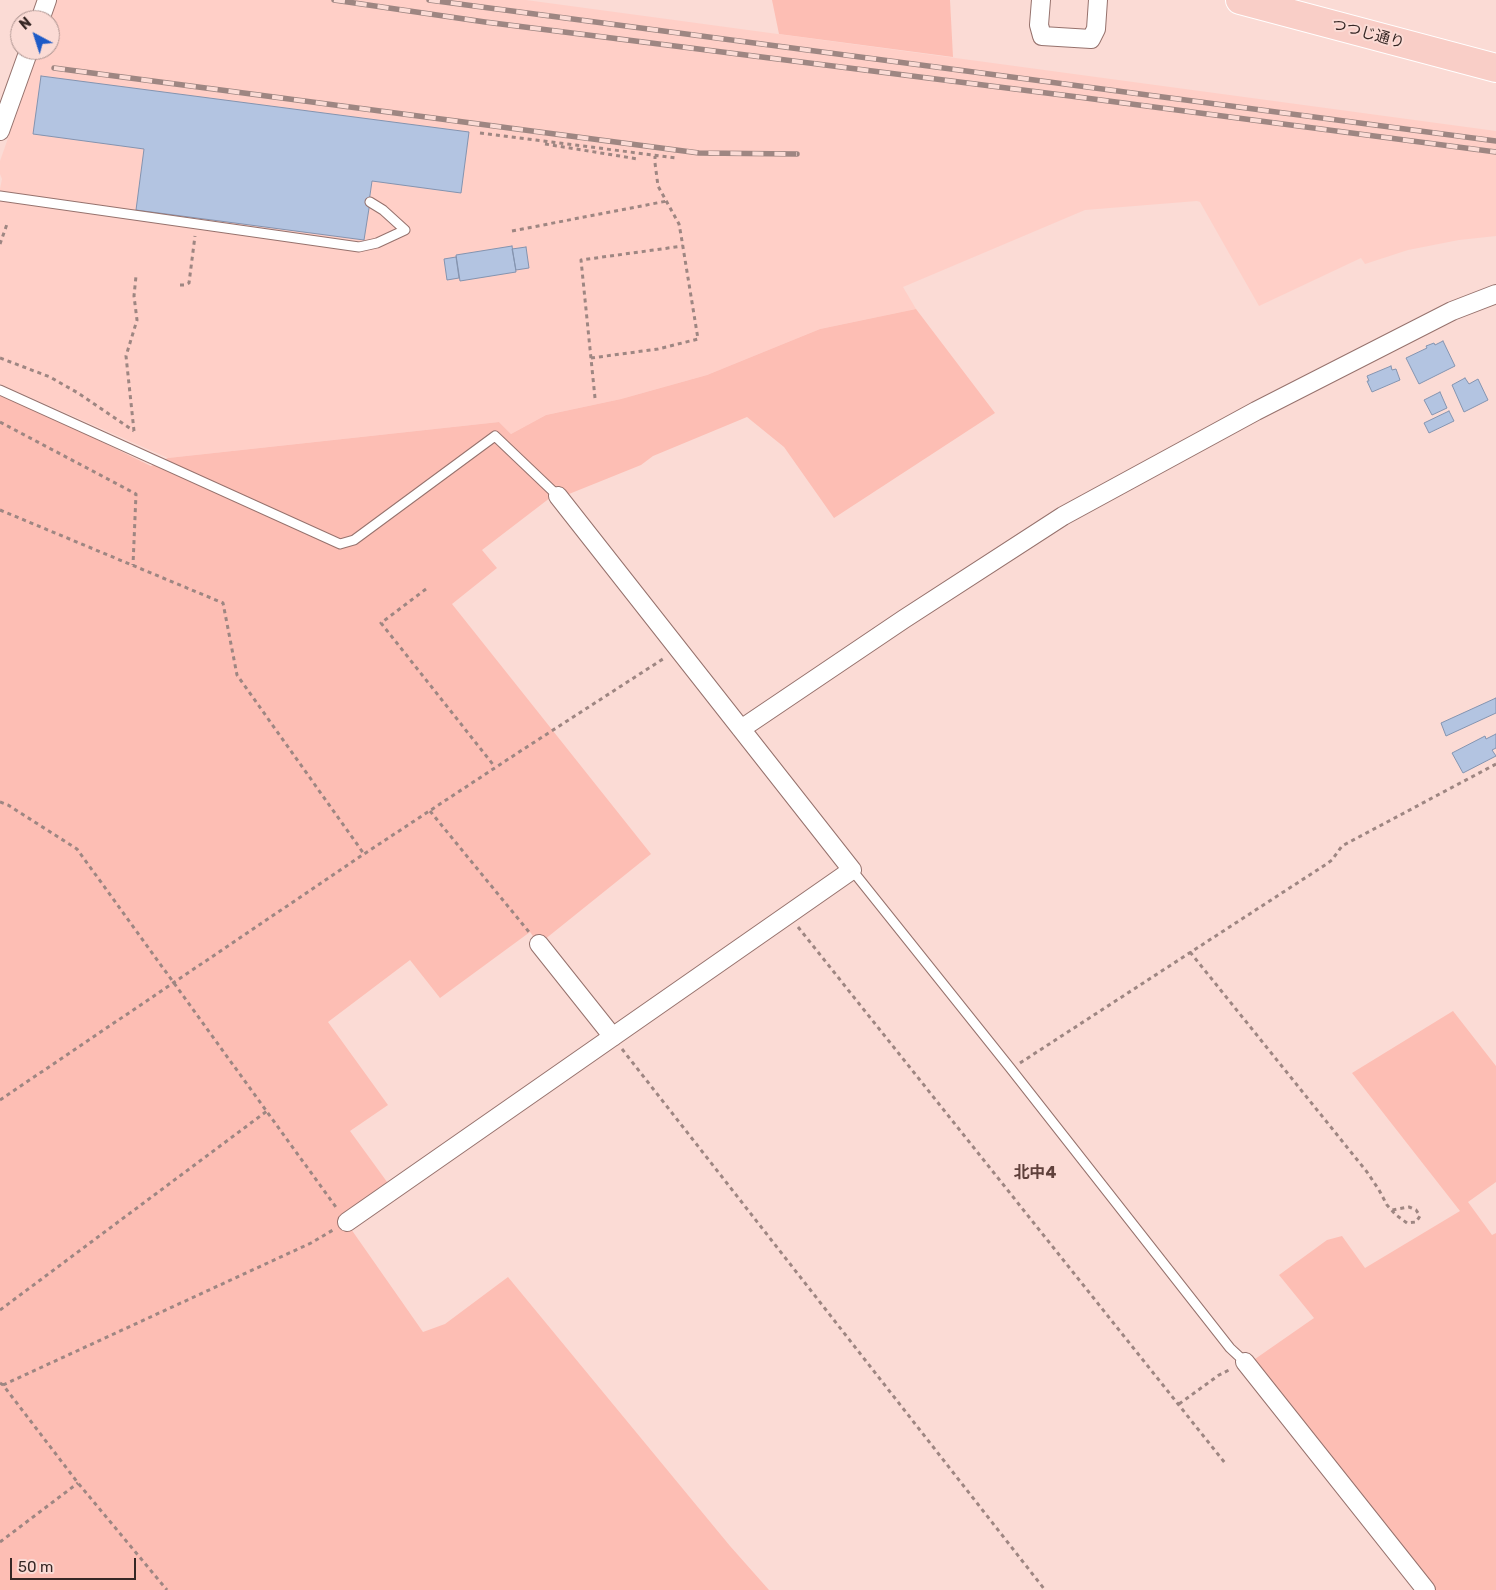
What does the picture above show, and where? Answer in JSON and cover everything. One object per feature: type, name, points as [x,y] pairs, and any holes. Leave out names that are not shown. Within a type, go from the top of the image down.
[{"type":"main road","name":"つつじ通り","points":[[1240,0],[1496,68]]},
{"type":"street","points":[[1041,0],[1039,25],[1042,36],[1092,39],[1096,29],[1098,0]]},
{"type":"street","points":[[0,131],[25,60]]},
{"type":"street","points":[[741,729],[896,624],[1063,516],[1256,411],[1392,341],[1452,311],[1496,294]]},
{"type":"street","points":[[347,1222],[852,870],[558,496]]},
{"type":"street","points":[[539,944],[613,1037]]},
{"type":"street","points":[[1244,1362],[1426,1590]]},
{"type":"lane","points":[[0,196],[359,246],[377,243],[405,230],[383,210],[370,202]]},
{"type":"lane","points":[[0,390],[340,544],[354,540],[495,436],[558,496]]},
{"type":"lane","points":[[852,870],[1230,1348],[1244,1362]]},
{"type":"path","points":[[638,159],[480,133],[677,158]]},
{"type":"path","points":[[591,358],[658,349],[698,338],[679,224],[658,186],[654,163],[655,156]]},
{"type":"path","points":[[512,231],[667,201]]},
{"type":"path","points":[[0,244],[7,224]]},
{"type":"path","points":[[180,285],[189,283],[196,224]]},
{"type":"path","points":[[595,398],[581,260],[683,246]]},
{"type":"path","points":[[0,358],[50,377],[78,393],[134,431],[126,356],[137,320],[134,296],[136,276]]},
{"type":"path","points":[[0,422],[136,494],[133,565]]},
{"type":"path","points":[[0,510],[222,603],[237,675],[364,854]]},
{"type":"path","points":[[426,589],[381,623],[496,767]]},
{"type":"path","points":[[0,1100],[364,854],[678,649]]},
{"type":"path","points":[[1011,1069],[1325,865],[1332,860],[1342,846],[1496,764]]},
{"type":"path","points":[[0,802],[8,805],[77,849],[347,1222],[311,1243],[2,1384],[78,1483],[168,1590]]},
{"type":"path","points":[[430,811],[539,944]]},
{"type":"path","points":[[788,915],[1179,1404],[1224,1463]]},
{"type":"path","points":[[1190,952],[1366,1172],[1392,1210],[1407,1223],[1416,1222],[1420,1216],[1416,1210],[1409,1207],[1392,1210]]},
{"type":"path","points":[[613,1037],[1045,1590]]},
{"type":"path","points":[[0,1310],[266,1111]]},
{"type":"path","points":[[1179,1404],[1219,1375],[1244,1362]]},
{"type":"path","points":[[0,1542],[78,1483]]},
{"type":"shaded area","points":[[56,0],[526,0],[1496,131],[1496,236],[1459,240],[1408,250],[1365,264],[1361,258],[1259,306],[1200,202],[1085,210],[903,287],[916,309],[820,329],[707,375],[621,399],[546,415],[511,434],[499,422],[168,458],[0,384],[0,189],[2,179],[0,161],[35,60],[60,60],[60,10],[52,10]]},
{"type":"shaded area","points":[[772,0],[950,0],[953,57],[779,34]]},
{"type":"shaded area","points":[[916,309],[995,413],[834,518],[784,447],[747,417],[653,456],[641,465],[564,496],[559,491],[482,550],[497,568],[452,604],[651,854],[539,944],[530,932],[440,998],[410,960],[328,1022],[388,1105],[350,1131],[390,1186],[344,1219],[423,1332],[445,1324],[508,1277],[730,1546],[769,1590],[0,1590],[0,392],[151,466],[168,458],[499,422],[511,434],[546,415],[621,399],[707,375],[820,329]]},
{"type":"shaded area","points":[[1453,1011],[1496,1066],[1496,1182],[1468,1202],[1492,1235],[1496,1233],[1496,1590],[1434,1590],[1255,1364],[1255,1359],[1314,1318],[1279,1275],[1327,1240],[1342,1236],[1365,1268],[1460,1211],[1352,1073]]},
{"type":"building","points":[[41,76],[469,132],[461,193],[372,181],[364,240],[136,210],[144,149],[33,134]]},
{"type":"building","points":[[512,246],[516,272],[460,281],[456,255]]},
{"type":"building","points":[[526,247],[529,268],[516,270],[512,249]]},
{"type":"building","points":[[456,257],[459,278],[447,280],[444,259]]},
{"type":"building","points":[[1443,341],[1455,366],[1419,384],[1406,358],[1427,348],[1426,346],[1434,343],[1435,345]]},
{"type":"building","points":[[1391,366],[1392,370],[1396,369],[1400,380],[1372,392],[1367,376]]},
{"type":"building","points":[[1465,378],[1469,384],[1478,379],[1488,400],[1464,412],[1452,385]]},
{"type":"building","points":[[1440,392],[1447,408],[1432,415],[1424,400]]},
{"type":"building","points":[[1449,411],[1454,421],[1429,433],[1424,423]]},
{"type":"building","points":[[1496,698],[1496,713],[1446,736],[1441,723]]},
{"type":"building","points":[[1496,734],[1496,748],[1492,750],[1496,756],[1463,773],[1452,753],[1485,736],[1486,739]]},
{"type":"railway","points":[[334,0],[485,22],[1496,152]]},
{"type":"railway","points":[[429,0],[1496,141]]},
{"type":"railway","points":[[54,68],[699,153],[797,154]]},
{"type":"district","name":"北中4","points":[[1035,1173]]}]
